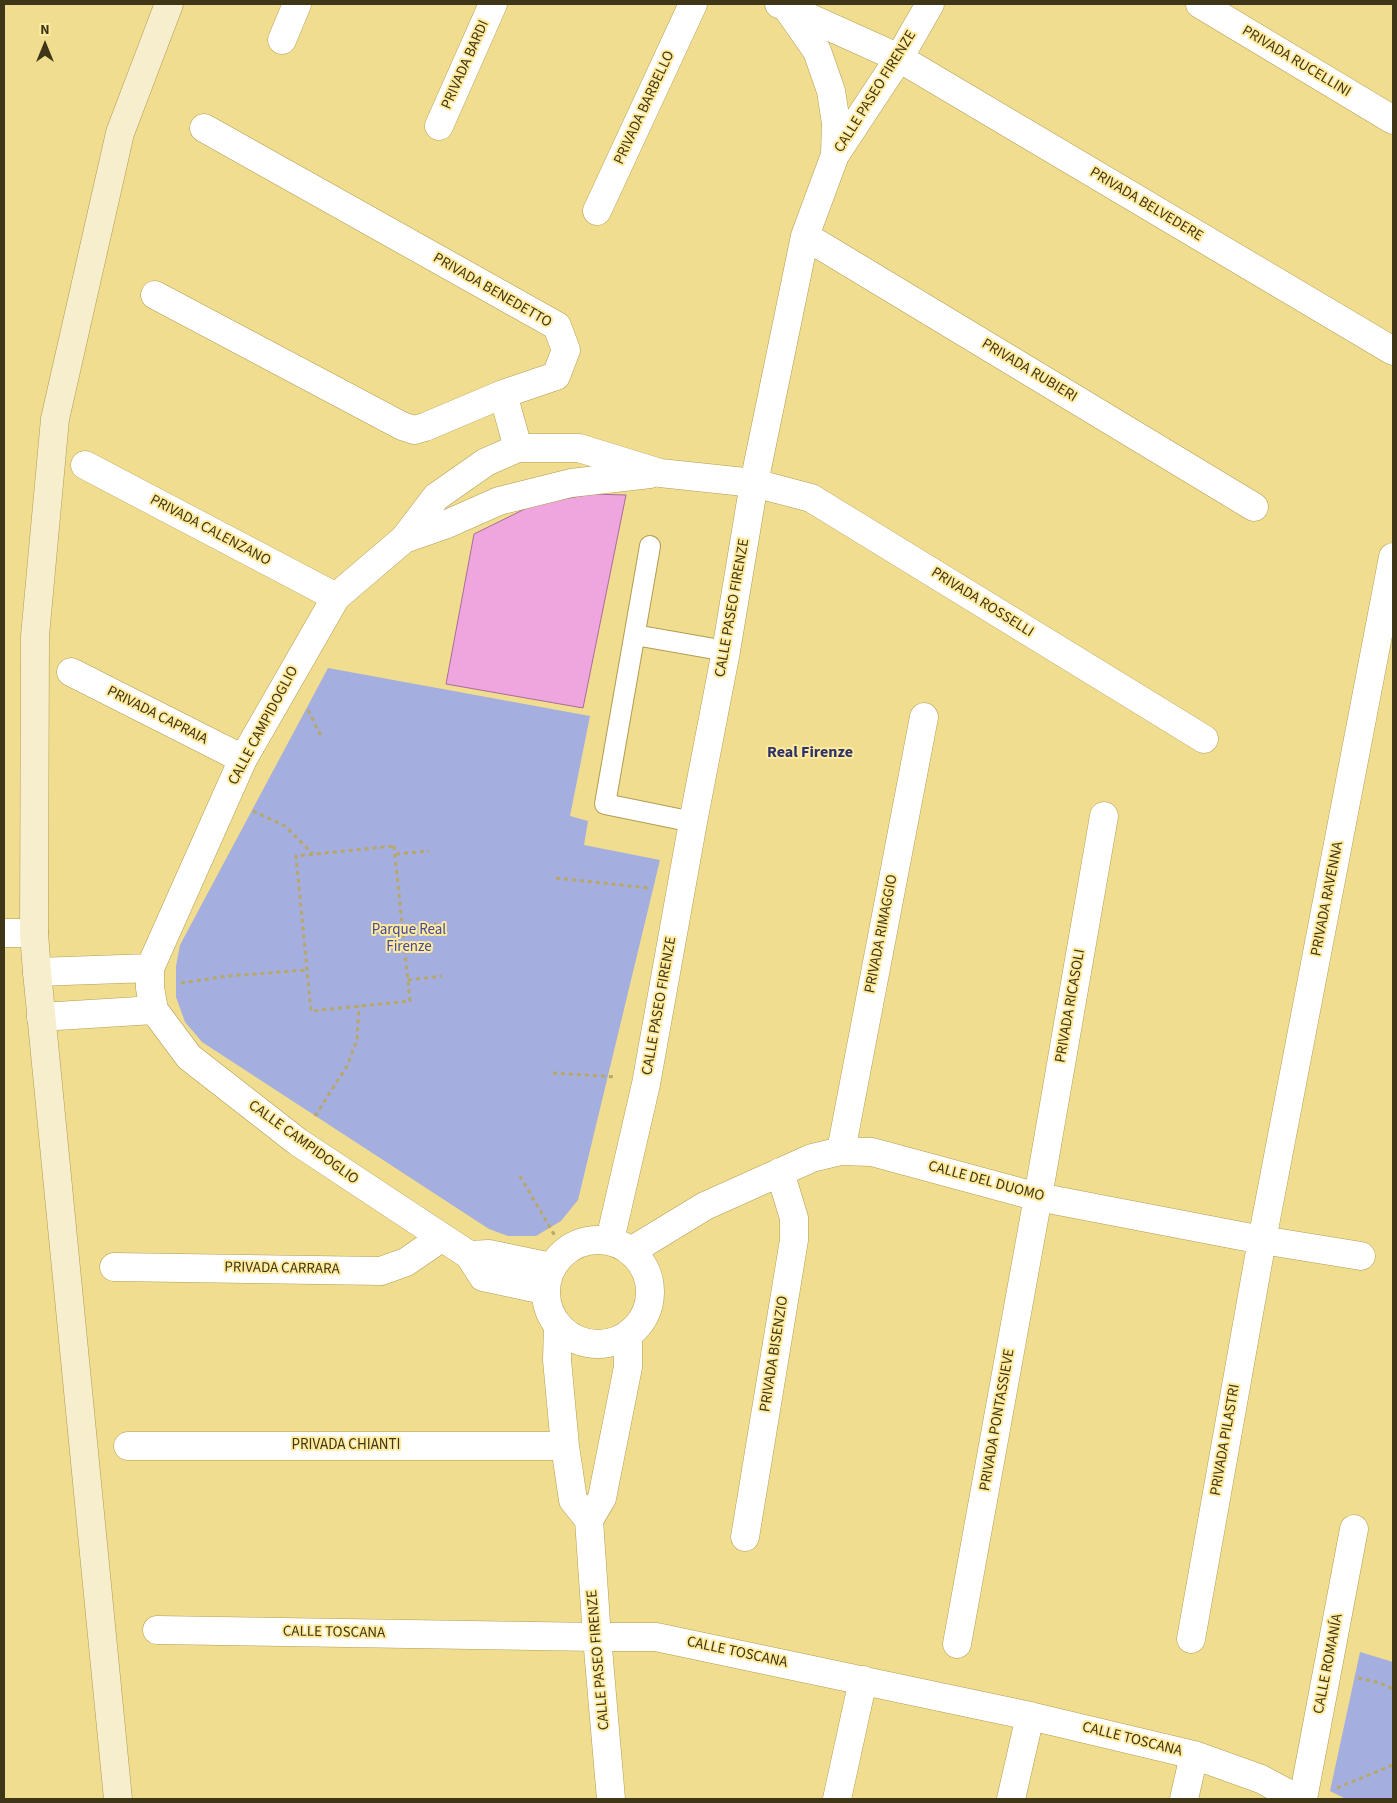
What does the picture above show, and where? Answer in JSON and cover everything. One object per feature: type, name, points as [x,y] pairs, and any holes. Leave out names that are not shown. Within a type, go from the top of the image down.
[{"type":"street","points":[[118,1799],[34,933],[35,636],[55,419],[120,133],[169,4]]},
{"type":"street","points":[[282,40],[297,4]]},
{"type":"street","name":"PRIVADA BARDI","points":[[439,126],[493,4]]},
{"type":"street","name":"PRIVADA BARBELLO","points":[[597,211],[693,4]]},
{"type":"street","name":"CALLE PASEO FIRENZE","points":[[621,1246],[646,1084],[680,891],[726,651],[754,483],[805,236],[835,155],[899,58],[930,4]]},
{"type":"street","name":"PRIVADA RUCELLINI","points":[[1200,4],[1393,120]]},
{"type":"street","points":[[783,6],[816,51],[831,91],[836,123],[835,155]]},
{"type":"street","name":"PRIVADA BELVEDERE","points":[[783,6],[899,58],[1393,351]]},
{"type":"street","name":"PRIVADA BENEDETTO","points":[[155,295],[402,426],[414,430],[503,394],[556,376],[566,350],[557,326],[204,128]]},
{"type":"street","name":"PRIVADA RUBIERI","points":[[805,236],[1254,507]]},
{"type":"street","points":[[503,394],[518,448]]},
{"type":"street","name":"CALLE CAMPIDOGLIO","points":[[553,1269],[483,1277],[469,1255],[298,1142],[189,1057],[151,989],[242,759],[336,597],[404,539],[436,497],[486,462],[518,448],[580,448],[660,473],[754,483]]},
{"type":"street","points":[[486,462],[499,500]]},
{"type":"street","name":"PRIVADA CALENZANO","points":[[85,465],[336,597]]},
{"type":"street","name":"CALLE CAMPIDOGLIO","points":[[404,539],[447,524],[499,500],[571,483],[660,473]]},
{"type":"street","name":"PRIVADA ROSSELLI","points":[[754,483],[811,498],[1204,739]]},
{"type":"street","name":"PRIVADA RAVENNA","points":[[1262,1240],[1393,557]]},
{"type":"street","name":"PRIVADA CAPRAIA","points":[[71,672],[242,759]]},
{"type":"street","name":"PRIVADA RIMAGGIO","points":[[841,1150],[924,717]]},
{"type":"street","name":"PRIVADA RICASOLI","points":[[1038,1197],[1104,816]]},
{"type":"street","points":[[4,932],[34,933]]},
{"type":"street","points":[[37,972],[151,989]]},
{"type":"street","points":[[41,1017],[151,989]]},
{"type":"street","name":"CALLE DEL DUOMO","points":[[621,1246],[812,1158],[841,1150],[872,1152],[1038,1197],[1262,1240],[1361,1256]]},
{"type":"street","name":"PRIVADA BISENZIO","points":[[745,1537],[794,1240],[794,1218],[780,1172]]},
{"type":"street","name":"PRIVADA PONTASSIEVE","points":[[957,1644],[1038,1197]]},
{"type":"street","name":"PRIVADA CARRARA","points":[[114,1267],[382,1271],[406,1262],[441,1238]]},
{"type":"street","points":[[558,1328],[580,1342],[604,1345],[628,1336],[644,1317],[651,1294],[646,1270],[621,1246],[586,1240],[553,1269],[558,1328],[557,1360],[565,1446],[573,1500],[589,1520],[602,1498],[628,1367],[628,1336]]},
{"type":"street","name":"PRIVADA PILASTRI","points":[[1191,1639],[1262,1240]]},
{"type":"street","name":"PRIVADA CHIANTI","points":[[128,1446],[565,1446]]},
{"type":"street","name":"CALLE PASEO FIRENZE","points":[[589,1520],[611,1799]]},
{"type":"street","name":"CALLE ROMANÍA","points":[[1302,1793],[1328,1672],[1354,1529]]},
{"type":"street","name":"CALLE TOSCANA","points":[[157,1630],[656,1637],[1030,1716],[1194,1755],[1302,1793]]},
{"type":"street","points":[[837,1799],[863,1680]]},
{"type":"street","points":[[1011,1799],[1030,1716]]},
{"type":"street","points":[[1184,1799],[1194,1755]]},
{"type":"lane","points":[[650,546],[605,804],[693,822]]},
{"type":"lane","points":[[635,635],[726,651]]},
{"type":"path","points":[[226,798],[285,826],[312,854]]},
{"type":"path","points":[[394,846],[396,854],[410,1001],[312,1011],[296,856],[394,846]]},
{"type":"path","points":[[396,854],[429,851]]},
{"type":"path","points":[[556,878],[680,891]]},
{"type":"path","points":[[403,928],[437,924]]},
{"type":"path","points":[[151,989],[228,976],[307,970]]},
{"type":"path","points":[[408,980],[442,976]]},
{"type":"path","points":[[298,1142],[347,1066],[357,1040],[359,1006]]},
{"type":"path","points":[[553,1073],[612,1077]]},
{"type":"path","points":[[520,1176],[553,1269]]},
{"type":"path","points":[[1328,1672],[1380,1682],[1393,1689]]},
{"type":"path","points":[[1302,1793],[1330,1791],[1393,1764]]},
{"type":"green space","name":"Parque Real Firenze","points":[[328,668],[590,716],[570,816],[588,821],[584,845],[660,860],[578,1200],[561,1221],[536,1236],[508,1236],[489,1229],[202,1042],[185,1022],[176,997],[176,966],[180,945]]},
{"type":"green space","points":[[1360,1652],[1393,1662],[1393,1799],[1346,1799],[1330,1791]]},
{"type":"building","points":[[592,494],[626,495],[583,708],[446,684],[474,534],[535,504]]},
{"type":"district","name":"Real Firenze","points":[[810,753]]}]
